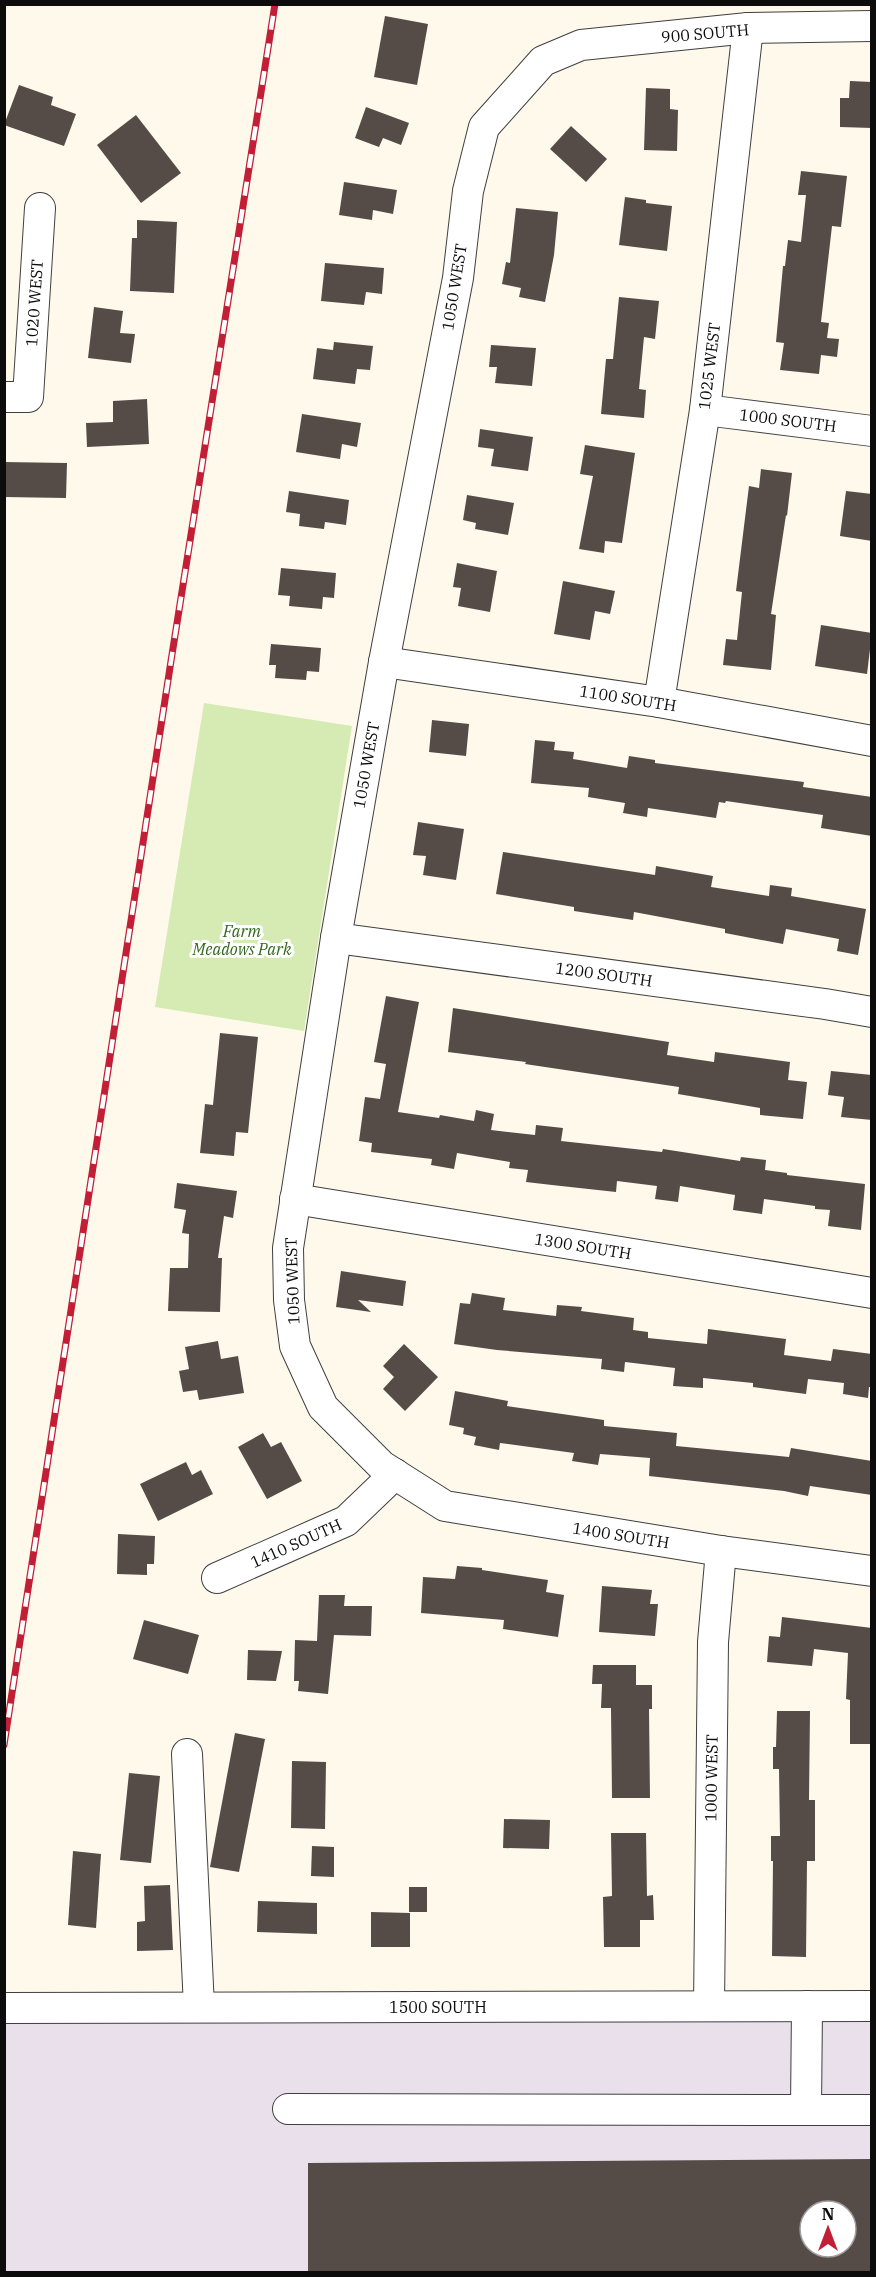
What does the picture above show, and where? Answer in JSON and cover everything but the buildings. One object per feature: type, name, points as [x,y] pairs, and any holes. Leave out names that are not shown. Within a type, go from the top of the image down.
[{"type":"street","name":"900 SOUTH","points":[[543,61],[581,45],[748,28],[872,26]]},
{"type":"street","name":"1025 WEST","points":[[659,702],[705,410],[748,28]]},
{"type":"street","name":"1050 WEST","points":[[388,1470],[323,1407],[295,1346],[289,1300],[288,1248],[336,938],[384,662],[458,278],[468,191],[484,127],[543,61]]},
{"type":"street","name":"1020 WEST","points":[[16,397],[40,208]]},
{"type":"street","name":"1000 SOUTH","points":[[705,410],[872,431]]},
{"type":"street","name":"1100 SOUTH","points":[[384,662],[659,702],[872,741]]},
{"type":"street","name":"1200 SOUTH","points":[[336,938],[872,1012]]},
{"type":"street","name":"1300 SOUTH","points":[[295,1199],[872,1293]]},
{"type":"street","name":"1400 SOUTH","points":[[388,1470],[445,1506],[721,1551],[872,1571]]},
{"type":"street","name":"1410 SOUTH","points":[[217,1578],[346,1521],[388,1470]]},
{"type":"street","name":"1000 WEST","points":[[709,2006],[713,1642],[721,1551]]},
{"type":"street","points":[[187,1754],[199,2007]]},
{"type":"street","points":[[806,2110],[807,2006]]},
{"type":"street","name":"1500 SOUTH","points":[[4,2008],[872,2007]]},
{"type":"street","points":[[288,2109],[872,2110]]},
{"type":"shaded area","points":[[871,2017],[871,2272],[5,2272],[4,2018]]},
{"type":"green space","name":"Farm Meadows Park","points":[[204,703],[352,726],[304,1031],[155,1007]]},
{"type":"railway","points":[[4,1745],[275,4]]}]
